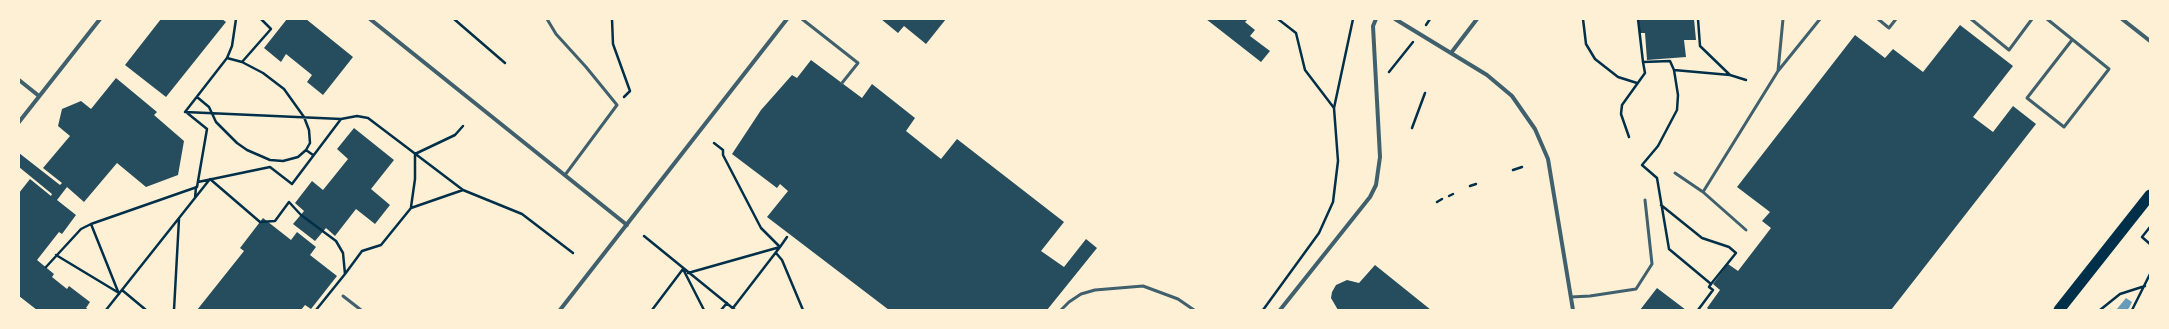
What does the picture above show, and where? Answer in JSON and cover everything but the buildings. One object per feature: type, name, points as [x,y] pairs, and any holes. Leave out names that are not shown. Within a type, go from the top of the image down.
[{"type":"highway","points":[[2059,310],[2150,195]]},
{"type":"street","points":[[19,122],[100,19]]},
{"type":"street","points":[[370,19],[627,225]]},
{"type":"street","points":[[560,310],[787,19]]},
{"type":"street","points":[[1280,310],[1370,197],[1376,186],[1380,157],[1373,26],[1376,19]]},
{"type":"street","points":[[1395,19],[1487,75],[1512,96],[1535,129],[1548,159],[1573,310]]},
{"type":"street","points":[[1451,53],[1477,19]]},
{"type":"street","points":[[2122,19],[2150,41]]},
{"type":"street","points":[[19,80],[39,96]]},
{"type":"lane","points":[[547,19],[556,34],[586,67],[617,105],[565,175]]},
{"type":"lane","points":[[802,19],[858,63],[842,84]]},
{"type":"lane","points":[[1778,72],[1783,19]]},
{"type":"lane","points":[[1703,192],[1778,72],[1820,19]]},
{"type":"lane","points":[[1878,19],[1889,28],[1896,19]]},
{"type":"lane","points":[[1971,19],[2009,50],[2032,19]]},
{"type":"lane","points":[[2047,19],[2109,69],[2064,128],[2027,98],[2072,40]]},
{"type":"lane","points":[[1675,173],[1703,192],[1746,230]]},
{"type":"lane","points":[[1571,297],[1590,296],[1636,289],[1652,264],[1645,200]]},
{"type":"lane","points":[[1061,310],[1069,302],[1081,294],[1095,290],[1143,286],[1178,299],[1194,310]]},
{"type":"lane","points":[[343,296],[361,310]]},
{"type":"path","points":[[185,112],[227,58],[232,46],[236,19]]},
{"type":"path","points":[[242,62],[271,28],[261,19]]},
{"type":"path","points":[[454,19],[505,63]]},
{"type":"path","points":[[612,19],[613,44],[630,92],[617,105]]},
{"type":"path","points":[[1278,19],[1296,33],[1305,70],[1334,108]]},
{"type":"path","points":[[1263,310],[1319,233],[1333,202],[1338,161],[1334,108],[1353,19]]},
{"type":"path","points":[[1421,31],[1430,19]]},
{"type":"path","points":[[1583,19],[1586,44],[1595,59],[1618,77],[1637,83]]},
{"type":"path","points":[[1629,137],[1621,114],[1622,105],[1645,72],[1638,19]]},
{"type":"path","points":[[1698,19],[1700,46],[1730,76],[1746,80]]},
{"type":"path","points":[[1389,72],[1417,37]]},
{"type":"path","points":[[197,97],[209,106],[216,122],[237,143],[247,150],[270,160],[283,161],[298,157],[306,150],[310,143],[309,130],[304,117],[284,89],[263,73],[242,62],[227,58]]},
{"type":"path","points":[[1643,62],[1670,61],[1674,70]]},
{"type":"path","points":[[1412,128],[1426,93]]},
{"type":"path","points":[[185,112],[341,119],[357,116],[368,118],[463,190],[522,214],[573,253]]},
{"type":"path","points":[[185,112],[207,129],[194,199]]},
{"type":"path","points":[[198,182],[270,168],[292,184],[341,119]]},
{"type":"path","points":[[415,154],[455,135],[463,126]]},
{"type":"path","points":[[714,143],[723,150],[723,155],[761,228],[780,247]]},
{"type":"path","points":[[306,150],[313,155]]},
{"type":"path","points":[[318,309],[362,251],[381,245],[410,208],[415,179],[415,154]]},
{"type":"path","points":[[1513,170],[1522,167]]},
{"type":"path","points":[[106,310],[210,179]]},
{"type":"path","points":[[210,179],[260,222],[275,221],[289,202],[301,215],[336,241],[342,253],[345,274]]},
{"type":"path","points":[[1470,186],[1476,184]]},
{"type":"path","points":[[46,267],[81,229],[91,224],[197,186]]},
{"type":"path","points":[[410,208],[463,190]]},
{"type":"path","points":[[1449,196],[1453,194]]},
{"type":"path","points":[[1436,202],[1442,199]]},
{"type":"path","points":[[174,310],[180,218]]},
{"type":"path","points":[[91,224],[119,294]]},
{"type":"path","points":[[2150,227],[2142,238],[2150,244]]},
{"type":"path","points":[[644,236],[734,309],[787,237]]},
{"type":"path","points":[[688,273],[780,247]]},
{"type":"path","points":[[776,253],[782,260],[803,310]]},
{"type":"path","points":[[56,255],[119,294]]},
{"type":"path","points":[[652,310],[684,269]]},
{"type":"path","points":[[684,269],[704,310]]},
{"type":"path","points":[[2132,310],[2150,274]]},
{"type":"path","points":[[1698,310],[1713,290],[1709,287],[1711,284]]},
{"type":"path","points":[[2100,310],[2120,294],[2145,286]]},
{"type":"path","points":[[122,290],[146,310]]},
{"type":"path","points":[[721,310],[726,303]]},
{"type":"water","points":[[2126,298],[2132,302],[2129,308],[2127,310],[2116,310]]}]
